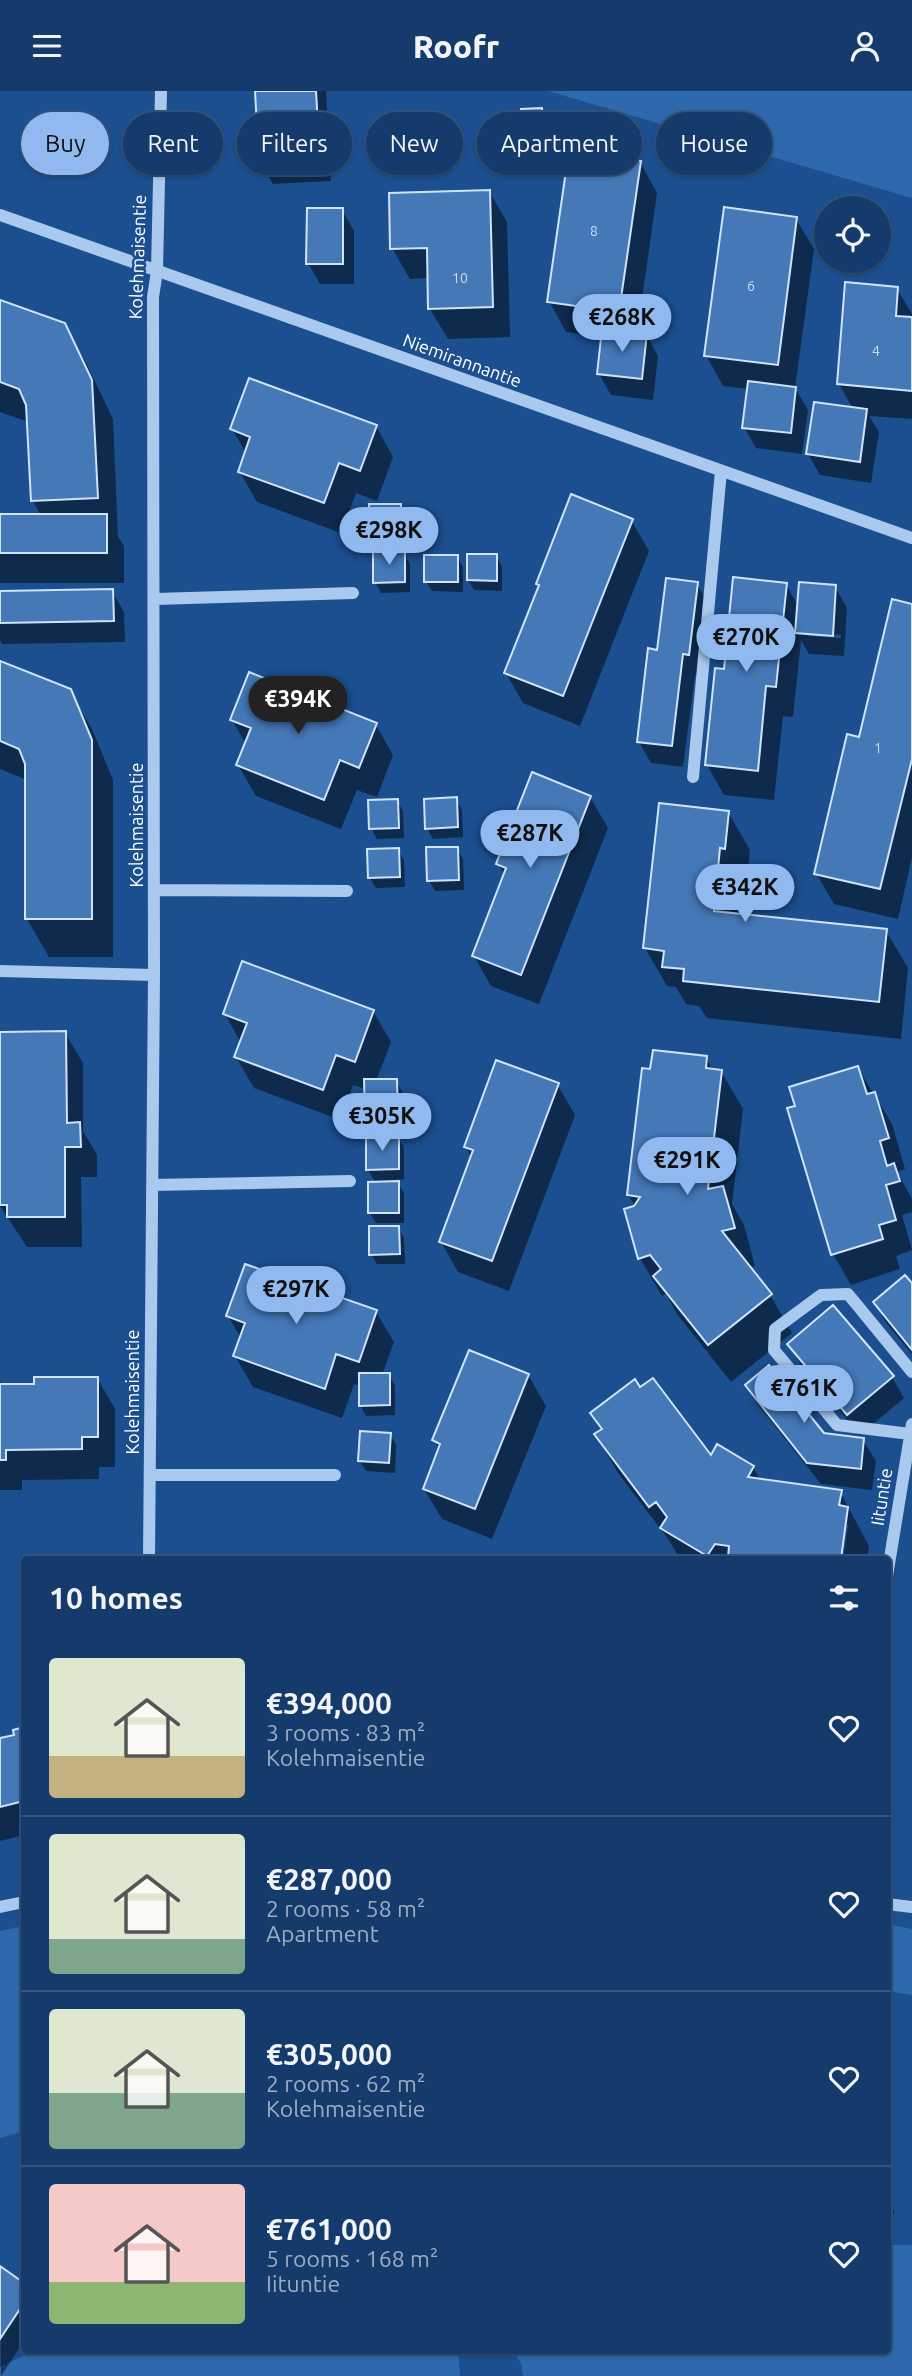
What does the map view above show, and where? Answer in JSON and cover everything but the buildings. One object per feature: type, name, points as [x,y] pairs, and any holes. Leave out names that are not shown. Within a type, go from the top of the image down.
[{"type":"street","name":"Kolehmaisentie","points":[[149,1556],[155,890],[153,297],[161,91]]},
{"type":"street","name":"Niemirannantie","points":[[0,215],[912,538]]},
{"type":"street","points":[[693,776],[720,471]]},
{"type":"street","points":[[155,599],[352,593]]},
{"type":"street","points":[[155,890],[347,891]]},
{"type":"street","points":[[0,971],[154,975]]},
{"type":"street","points":[[152,1185],[350,1181]]},
{"type":"street","points":[[911,1429],[837,1425],[774,1350],[775,1329],[821,1294],[848,1294],[912,1372]]},
{"type":"street","name":"Iituntie","points":[[890,1556],[911,1429]]},
{"type":"street","points":[[150,1475],[335,1475]]},
{"type":"street","points":[[0,1907],[21,1903]]},
{"type":"street","points":[[891,1904],[912,1907]]},
{"type":"shaded area","points":[[548,91],[912,91],[912,198],[772,157],[772,112],[656,112],[656,123],[642,119],[642,112],[619,112]]},
{"type":"shaded area","points":[[891,1925],[912,1929],[912,1995],[891,1992]]},
{"type":"shaded area","points":[[21,1927],[21,2132],[0,2138],[0,1931]]},
{"type":"shaded area","points":[[891,2245],[912,2245],[912,2376],[523,2376],[521,2363],[515,2354],[891,2354]]},
{"type":"shaded area","points":[[27,2354],[458,2354],[460,2376],[0,2376],[0,2367]]}]
